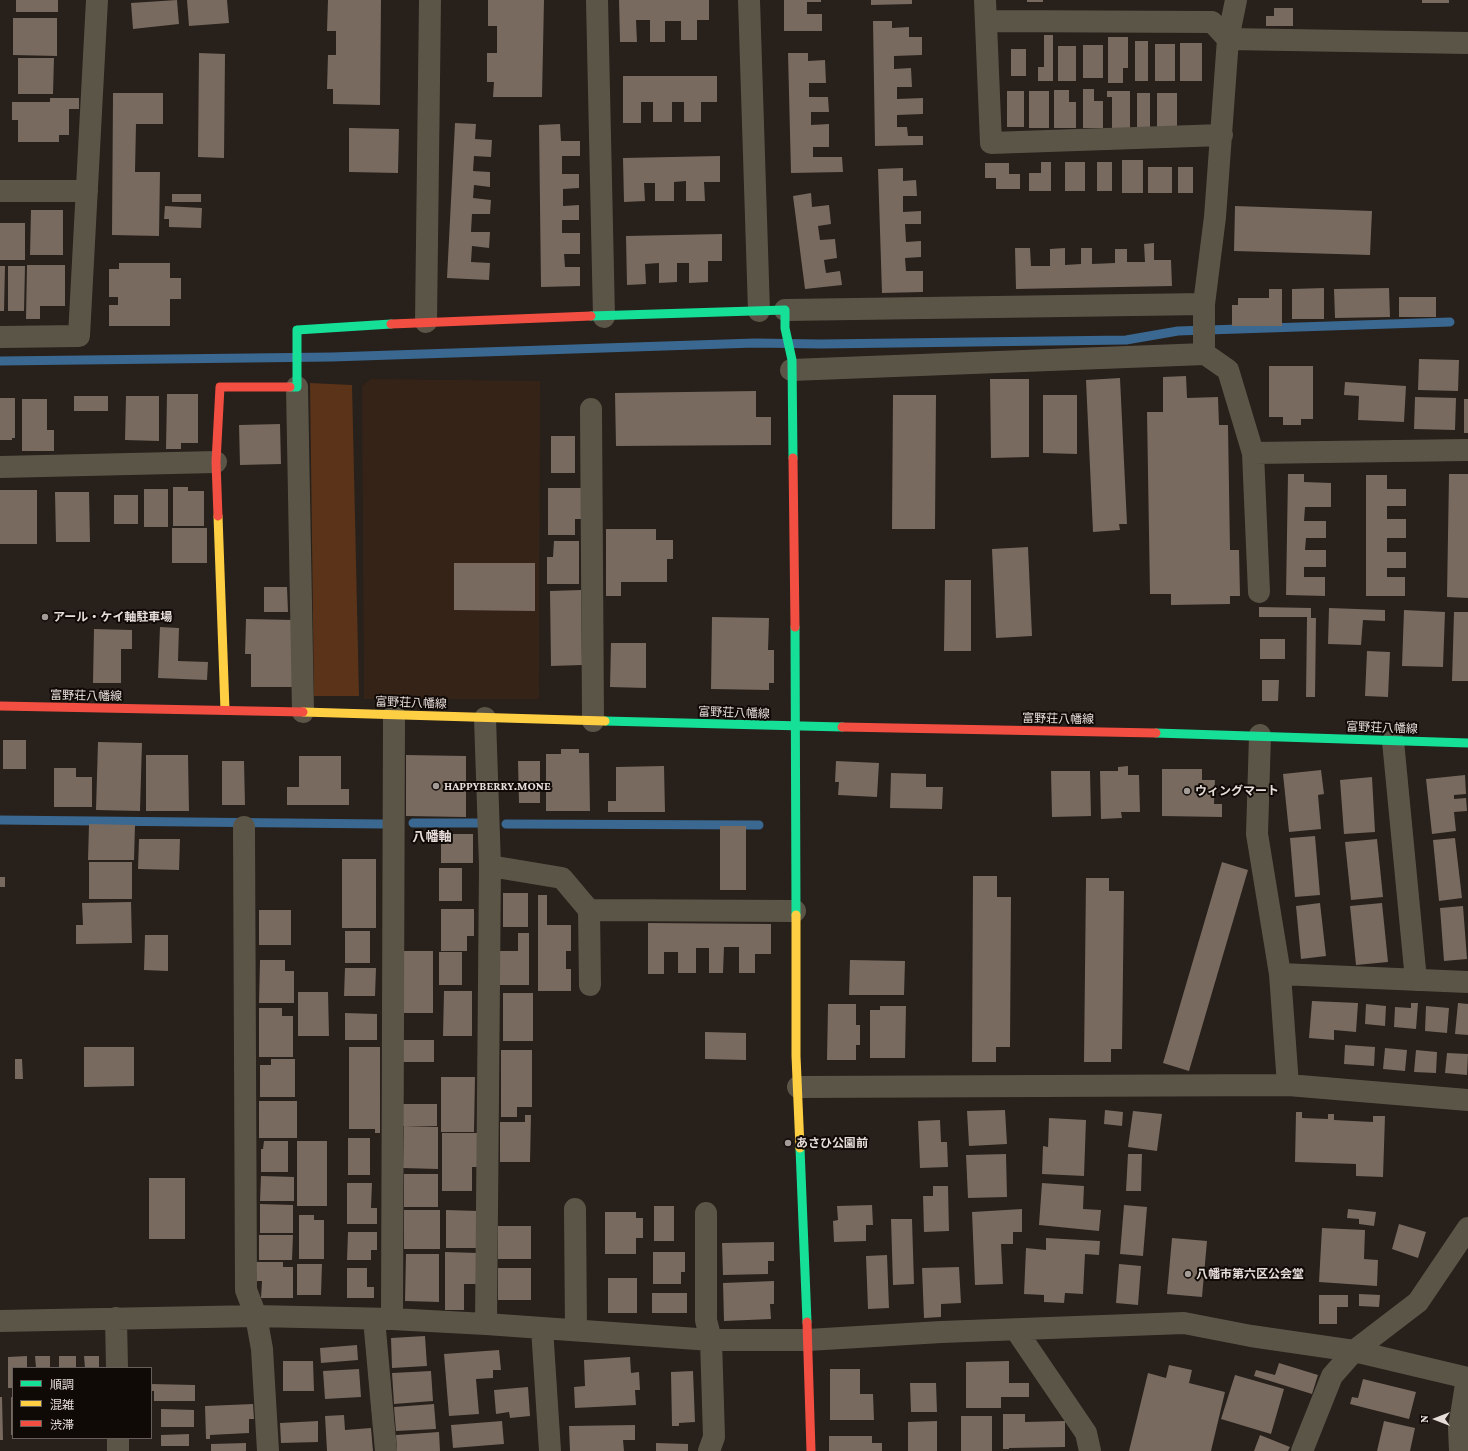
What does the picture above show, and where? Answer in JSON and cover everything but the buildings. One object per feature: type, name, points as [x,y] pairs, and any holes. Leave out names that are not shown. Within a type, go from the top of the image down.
[{"type":"street","points":[[0,337],[79,336],[97,0]]},
{"type":"street","points":[[426,322],[430,0]]},
{"type":"street","points":[[597,0],[604,317]]},
{"type":"street","points":[[749,0],[759,311]]},
{"type":"street","points":[[1204,351],[1204,313],[1215,217],[1228,39],[1236,0]]},
{"type":"street","points":[[1222,135],[991,144],[986,10],[1212,22],[1228,39],[1468,43]]},
{"type":"street","points":[[0,191],[87,191]]},
{"type":"street","points":[[303,712],[297,330],[426,322],[759,311],[785,319],[1204,313]]},
{"type":"street","points":[[785,319],[792,365],[796,726],[796,1056],[808,1340],[811,1451]]},
{"type":"street","points":[[792,365],[1204,351],[1228,370],[1253,454],[1258,592]]},
{"type":"street","points":[[225,710],[216,462],[220,387],[297,378]]},
{"type":"street","points":[[591,409],[593,721]]},
{"type":"street","points":[[1253,454],[1468,450]]},
{"type":"street","points":[[0,467],[216,462]]},
{"type":"street","name":"富野荘八幡線","points":[[0,706],[225,710],[796,726],[1260,735],[1468,743]]},
{"type":"street","points":[[386,1451],[383,1319],[394,715]]},
{"type":"street","points":[[485,718],[490,866],[486,1324]]},
{"type":"street","points":[[1260,735],[1258,834],[1280,974],[1288,1085]]},
{"type":"street","points":[[1393,741],[1416,980]]},
{"type":"street","points":[[244,827],[246,1290],[256,1316],[262,1349],[268,1451]]},
{"type":"street","points":[[490,866],[562,878],[589,910],[590,985]]},
{"type":"street","points":[[589,910],[795,911]]},
{"type":"street","points":[[1280,974],[1468,982]]},
{"type":"street","points":[[798,1087],[1288,1085],[1468,1100]]},
{"type":"street","points":[[576,1209],[576,1330]]},
{"type":"street","points":[[706,1213],[706,1320],[711,1340],[714,1437],[709,1451]]},
{"type":"street","points":[[1302,1451],[1332,1376],[1354,1351],[1418,1302],[1468,1228]]},
{"type":"street","points":[[0,1321],[256,1316],[383,1319],[486,1324],[711,1340],[808,1340],[941,1332],[1184,1323],[1251,1336],[1354,1351],[1467,1378],[1459,1428],[1460,1451]]},
{"type":"street","points":[[116,1318],[117,1367]]},
{"type":"street","points":[[542,1328],[550,1451]]},
{"type":"street","points":[[1016,1330],[1086,1433],[1090,1451]]},
{"type":"street","points":[[118,1439],[118,1451]]},
{"type":"shaded area","points":[[371,379],[540,381],[539,699],[364,699],[362,386]]},
{"type":"shaded area","points":[[310,383],[352,385],[359,696],[314,696]]},
{"type":"waterway","points":[[0,361],[332,357],[755,343],[821,344],[1126,340],[1178,331],[1450,322]]},
{"type":"waterway","points":[[0,820],[383,824]]},
{"type":"waterway","points":[[413,823],[480,823]]},
{"type":"waterway","points":[[506,824],[759,825]]},
{"type":"traffic: fast","points":[[591,316],[785,310],[785,328],[792,360],[793,458]]},
{"type":"traffic: fast","points":[[290,387],[297,387],[297,330],[391,324]]},
{"type":"traffic: fast","points":[[795,627],[796,915]]},
{"type":"traffic: fast","points":[[605,721],[842,727]]},
{"type":"traffic: fast","points":[[1156,733],[1468,743]]},
{"type":"traffic: fast","points":[[800,1148],[807,1322]]},
{"type":"traffic: slow","points":[[218,516],[225,710]]},
{"type":"traffic: slow","points":[[303,712],[605,721]]},
{"type":"traffic: slow","points":[[796,915],[796,1056],[800,1148]]},
{"type":"traffic: jam","points":[[391,324],[591,316]]},
{"type":"traffic: jam","points":[[218,516],[216,462],[220,387],[290,387]]},
{"type":"traffic: jam","points":[[793,458],[795,627]]},
{"type":"traffic: jam","points":[[0,706],[303,712]]},
{"type":"traffic: jam","points":[[842,727],[1156,733]]},
{"type":"traffic: jam","points":[[807,1322],[811,1451]]},
{"type":"place","name":"アール・ケイ軸駐車場","points":[[45,617]]},
{"type":"place","name":"HAPPYBERRY.MONE","points":[[436,786]]},
{"type":"place","name":"ウィングマート","points":[[1187,791]]},
{"type":"place","name":"あさひ公園前","points":[[788,1143]]},
{"type":"place","name":"八幡市第六区公会堂","points":[[1188,1274]]},
{"type":"district","name":"八幡軸","points":[[432,837]]}]
